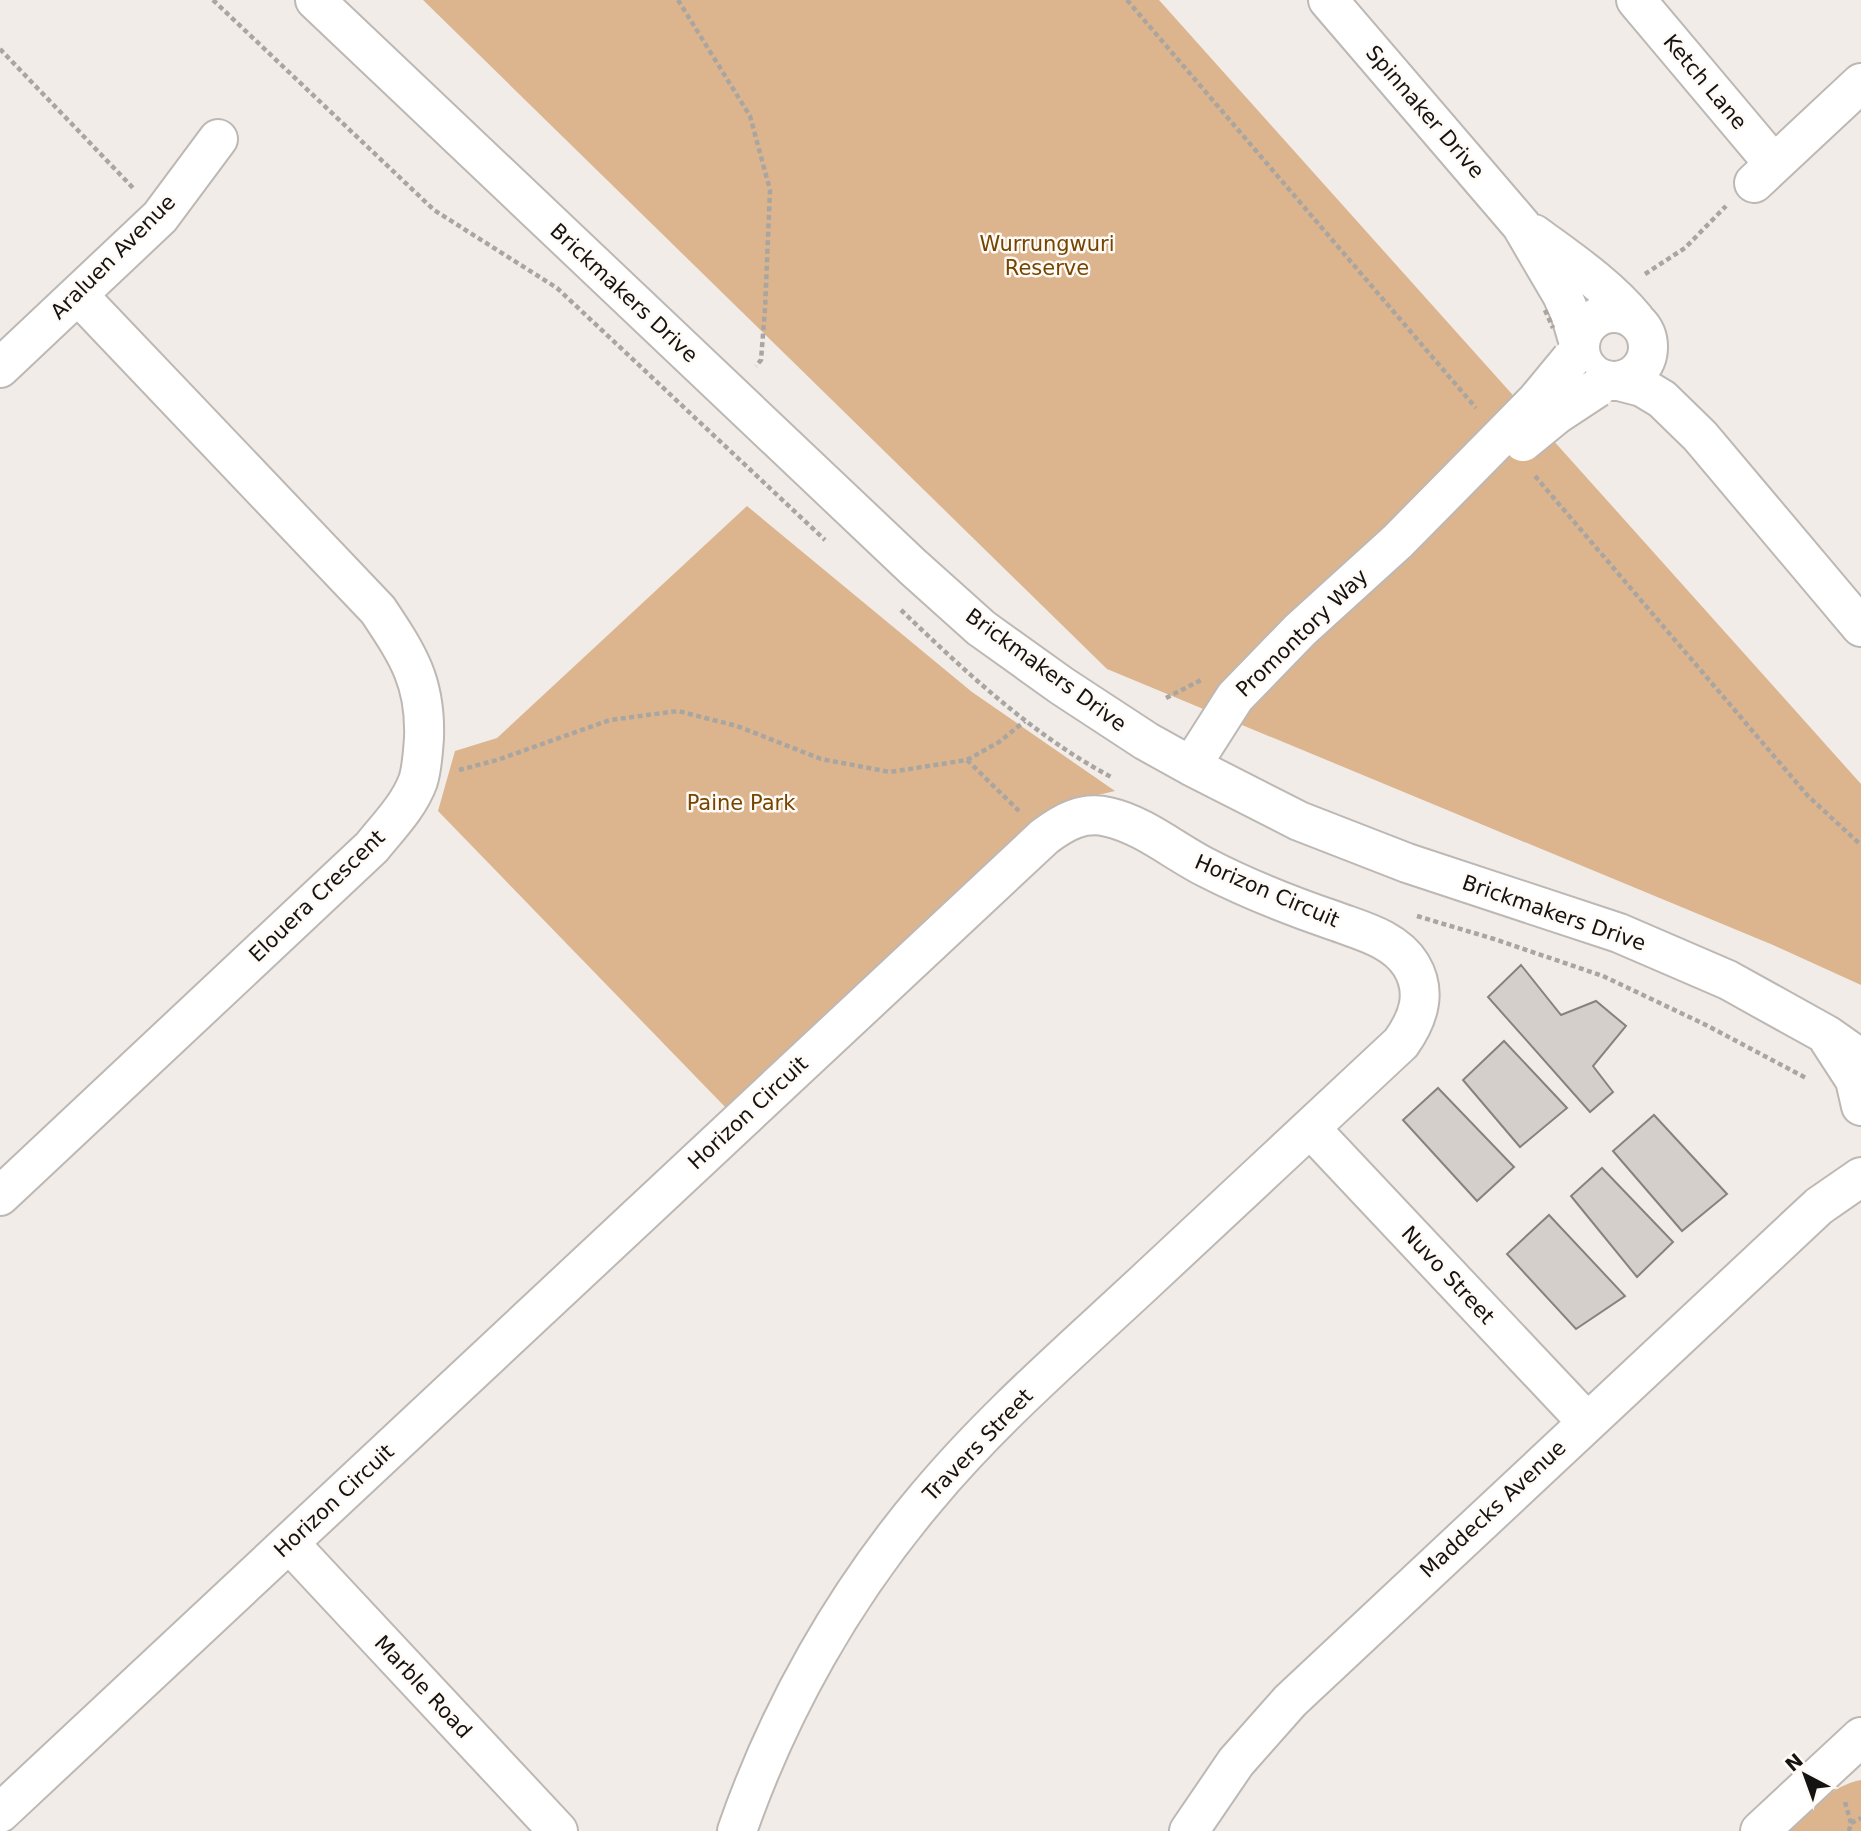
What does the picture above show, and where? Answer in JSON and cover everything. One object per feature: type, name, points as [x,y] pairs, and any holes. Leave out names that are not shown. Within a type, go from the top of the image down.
[{"type":"street","name":"Brickmakers Drive","points":[[315,0],[913,567],[981,628],[1062,686],[1146,741],[1299,821],[1407,863],[1619,933],[1728,980],[1826,1035],[1861,1059]]},
{"type":"street","name":"Spinnaker Drive","points":[[1328,0],[1521,225],[1620,301],[1672,376],[1700,436]]},
{"type":"street","name":"Ketch Lane","points":[[1636,0],[1764,174]]},
{"type":"street","points":[[1764,174],[1861,83]]},
{"type":"street","name":"Araluen Avenue","points":[[0,368],[160,217],[218,139]]},
{"type":"street","name":"Spinnaker Drive","points":[[1521,225],[1553,302],[1570,313],[1577,352]]},
{"type":"street","name":"Elouera Crescent","points":[[0,1196],[372,847],[401,812],[418,781],[424,747],[425,713],[418,680],[402,646],[378,610],[79,295]]},
{"type":"street","points":[[1608,383],[1630,378],[1640,370],[1646,360],[1642,334],[1614,312],[1603,314],[1586,328],[1577,352],[1588,370],[1608,383],[1642,387],[1662,399],[1700,436],[1861,627]]},
{"type":"street","name":"Promontory Way","points":[[1191,766],[1235,696],[1300,631],[1398,541],[1537,400],[1577,352]]},
{"type":"street","name":"Promontory Way","points":[[1398,541],[1556,415],[1608,383]]},
{"type":"street","name":"Horizon Circuit","points":[[0,1813],[1045,836],[1073,818],[1091,815],[1109,817],[1147,834],[1205,868],[1257,891],[1371,934],[1400,951],[1417,977],[1421,997],[1419,1014],[1401,1043],[1310,1128]]},
{"type":"street","points":[[1826,1035],[1855,1080],[1861,1106]]},
{"type":"street","name":"Nuvo Street","points":[[1310,1128],[1587,1422]]},
{"type":"street","name":"Travers Street","points":[[737,1831],[768,1749],[822,1647],[842,1612],[927,1497],[1031,1388],[1310,1128]]},
{"type":"street","name":"Maddecks Avenue","points":[[1819,1206],[1861,1146]]},
{"type":"street","name":"Maddecks Avenue","points":[[1189,1831],[1236,1762],[1290,1701],[1819,1206],[1861,1178]]},
{"type":"street","name":"Marble Road","points":[[289,1543],[558,1831]]},
{"type":"street","points":[[1760,1831],[1861,1737]]},
{"type":"street","points":[[0,1813],[19,1831]]},
{"type":"path","points":[[678,0],[750,116],[770,190],[761,360],[732,396]]},
{"type":"path","points":[[1127,0],[1484,417]]},
{"type":"path","points":[[0,49],[160,217]]},
{"type":"path","points":[[1643,275],[1685,248],[1726,206],[1764,174]]},
{"type":"path","points":[[1531,472],[1808,796],[1861,845]]},
{"type":"path","points":[[418,781],[497,760],[610,720],[678,711],[737,726],[821,759],[890,772],[967,760],[999,742],[1025,721]]},
{"type":"path","points":[[967,760],[1045,836]]},
{"type":"path","points":[[1851,1823],[1861,1818]]},
{"type":"green space","name":"Wurrungwuri Reserve","points":[[423,0],[1159,0],[1861,784],[1861,985],[1773,945],[1107,669]]},
{"type":"green space","name":"Paine Park","points":[[747,506],[972,692],[1115,791],[1076,800],[1041,815],[728,1110],[438,811],[455,751],[497,738]]},
{"type":"green space","points":[[1861,1780],[1861,1831],[1788,1831],[1830,1793]]},
{"type":"building","points":[[1521,965],[1561,1015],[1596,1001],[1626,1026],[1593,1066],[1613,1092],[1590,1112],[1488,997]]},
{"type":"building","points":[[1504,1041],[1567,1108],[1520,1147],[1463,1080]]},
{"type":"building","points":[[1438,1088],[1514,1167],[1477,1201],[1403,1120]]},
{"type":"building","points":[[1654,1115],[1727,1194],[1682,1231],[1613,1151]]},
{"type":"building","points":[[1602,1168],[1673,1242],[1637,1277],[1571,1196]]},
{"type":"building","points":[[1549,1215],[1625,1296],[1576,1329],[1507,1254]]}]
